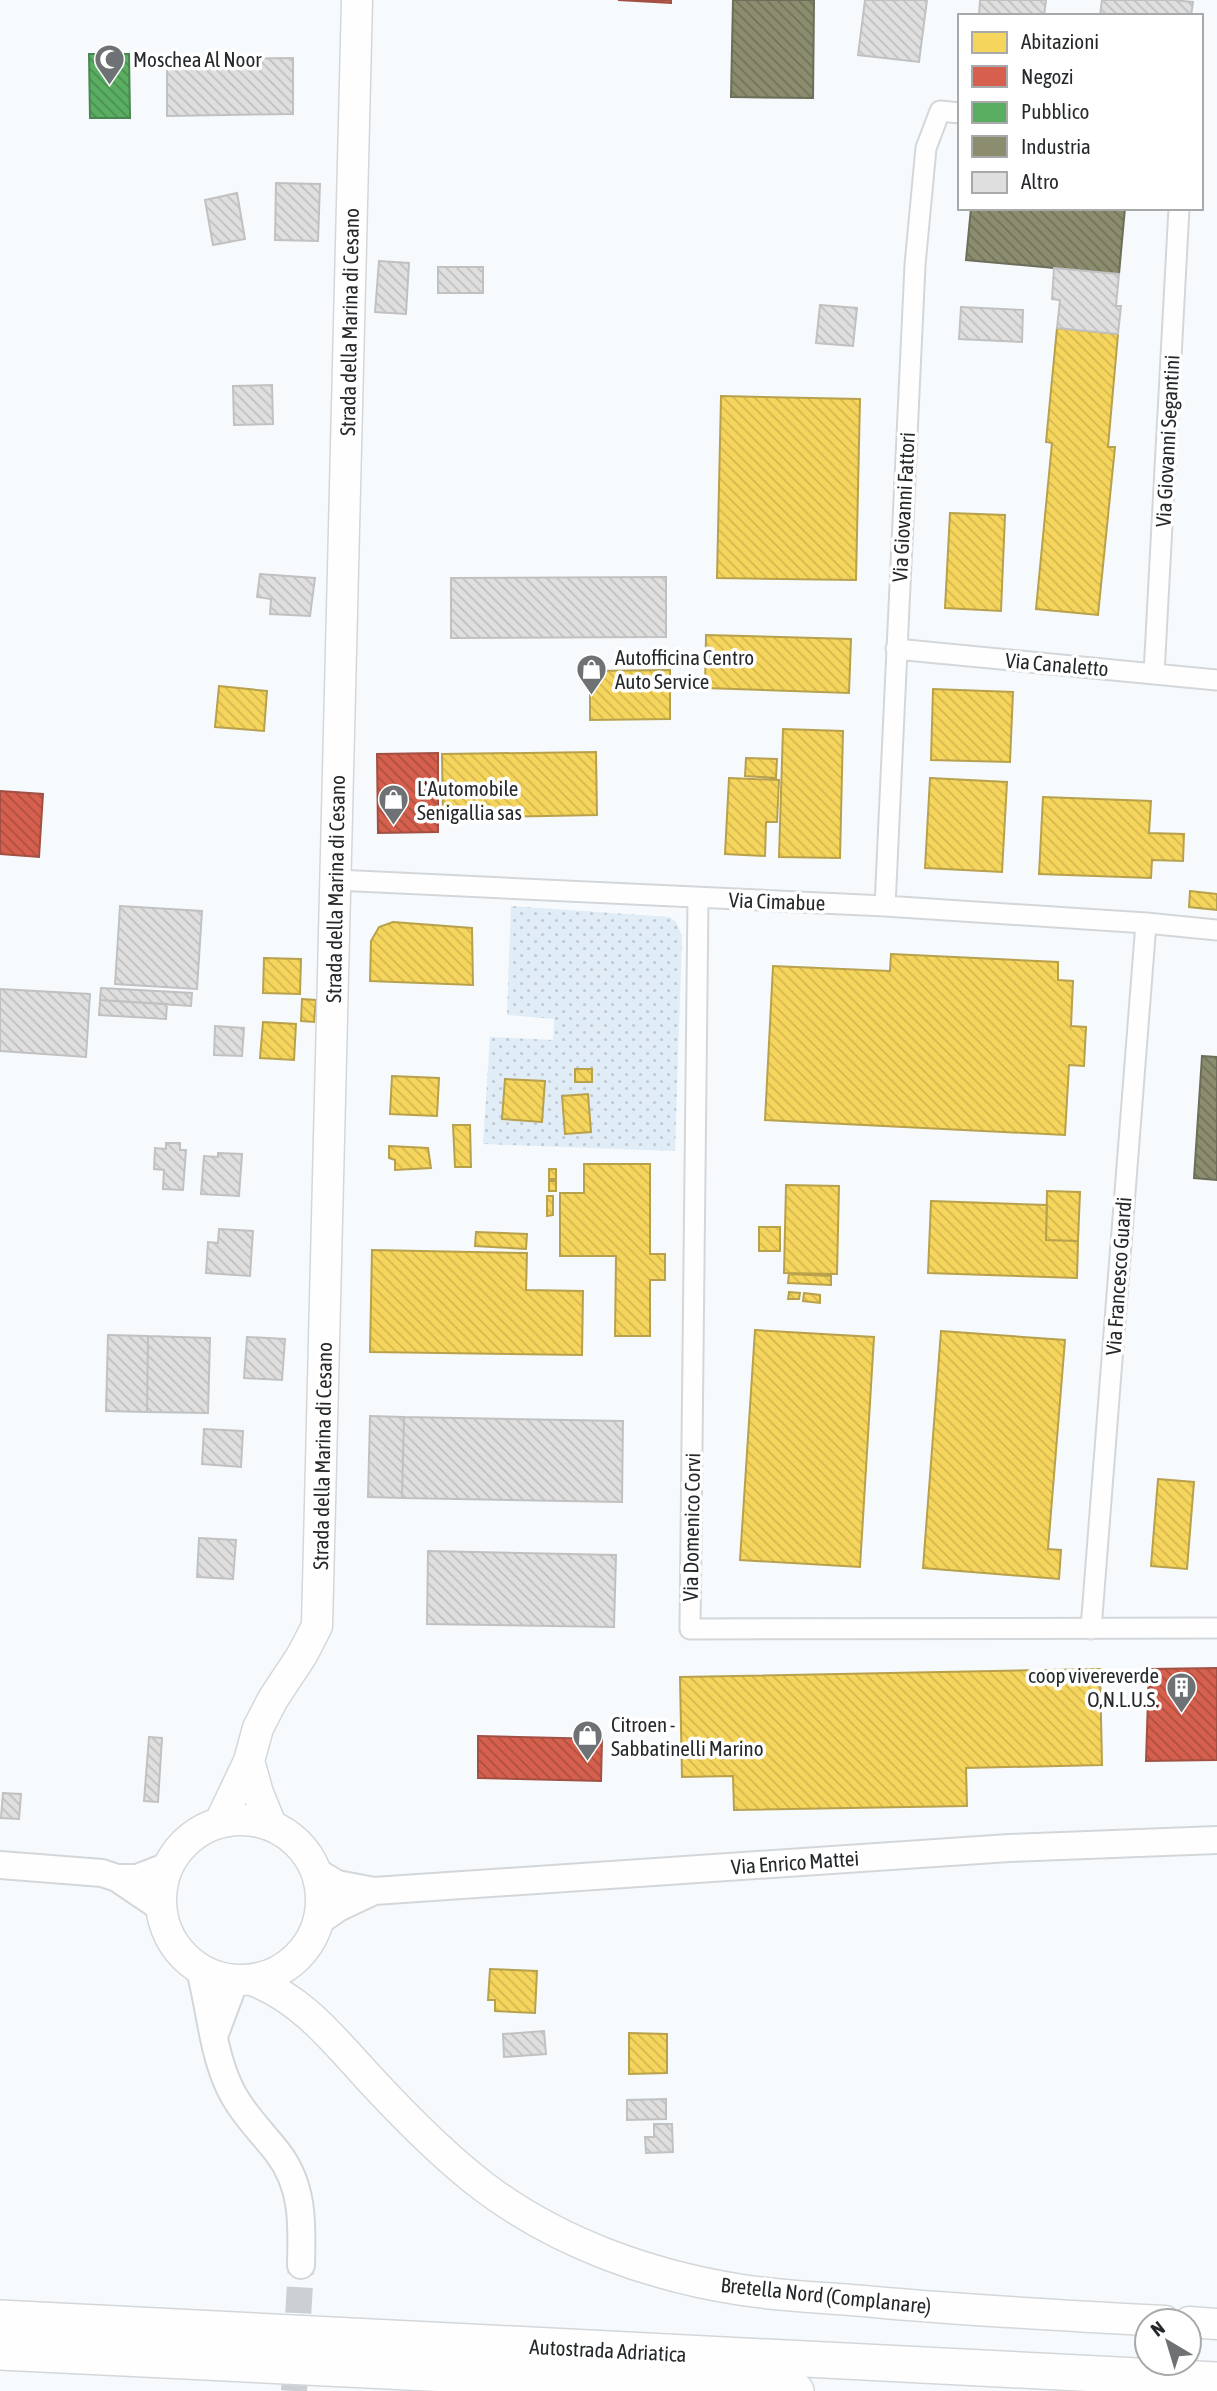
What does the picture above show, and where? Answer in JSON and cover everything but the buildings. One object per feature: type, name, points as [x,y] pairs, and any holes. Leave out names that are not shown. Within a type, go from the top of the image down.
[{"type":"highway","name":"Autostrada Adriatica","points":[[0,2318],[1217,2380]]},
{"type":"highway","name":"Autostrada Adriatica","points":[[0,2352],[796,2391]]},
{"type":"main road","name":"Strada della Marina di Cesano","points":[[220,1822],[250,1761],[258,1728],[317,1626],[357,0]]},
{"type":"main road","name":"Strada della Marina di Cesano","points":[[250,1761],[258,1793],[271,1825]]},
{"type":"main road","points":[[246,1819],[271,1825],[291,1836],[307,1853],[317,1872],[321,1889],[313,1934],[293,1962],[274,1974],[243,1980],[217,1977],[200,1970],[173,1944],[164,1926],[160,1908],[161,1886],[168,1866],[181,1846],[199,1831],[220,1822],[246,1819]]},
{"type":"main road","name":"Bretella Nord (Complanare)","points":[[313,1934],[305,1973],[309,1998],[323,2026]]},
{"type":"main road","name":"Bretella Nord (Complanare)","points":[[243,1980],[274,1989],[323,2026],[415,2126],[484,2187],[555,2231],[642,2268],[742,2290],[1004,2313],[1133,2319]]},
{"type":"street","name":"Via Giovanni Fattori","points":[[886,906],[915,265],[926,148],[940,111],[958,113]]},
{"type":"street","name":"Via Giovanni Segantini","points":[[1154,674],[1179,210]]},
{"type":"street","name":"Via Canaletto","points":[[896,649],[1217,680]]},
{"type":"street","name":"Via Cimabue","points":[[335,880],[886,906],[1217,930]]},
{"type":"street","name":"Via Domenico Corvi","points":[[698,898],[690,1629],[1217,1628]]},
{"type":"street","name":"Via Francesco Guardi","points":[[1091,1629],[1146,923]]},
{"type":"street","name":"Via Enrico Mattei","points":[[317,1872],[337,1884],[374,1891],[1009,1848],[1217,1840]]},
{"type":"street","points":[[0,1865],[88,1871],[117,1878],[137,1878],[168,1866]]},
{"type":"street","points":[[117,1878],[160,1908]]},
{"type":"street","name":"Via Enrico Mattei","points":[[313,1934],[338,1908],[374,1891]]},
{"type":"street","points":[[200,1970],[219,2063],[229,2088],[247,2116],[280,2155],[296,2185],[302,2214],[301,2265]]},
{"type":"street","points":[[215,2036],[222,2010],[243,1980]]},
{"type":"shaded area","points":[[511,906],[670,917],[677,923],[682,937],[675,1151],[483,1144],[490,1037],[553,1040],[554,1019],[507,1015]]},
{"type":"tunnel","points":[[294,2391],[301,2265]]},
{"type":"place","name":"Moschea Al Noor","points":[[110,86]]},
{"type":"place","name":"Autofficina Centro Auto Service","points":[[592,696]]},
{"type":"place","name":"L'Automobile Senigallia sas","points":[[394,827]]},
{"type":"place","name":"coop vivereverde O,N.L.U.S.","points":[[1182,1714]]},
{"type":"place","name":"Citroen - Sabbatinelli Marino","points":[[588,1763]]}]
